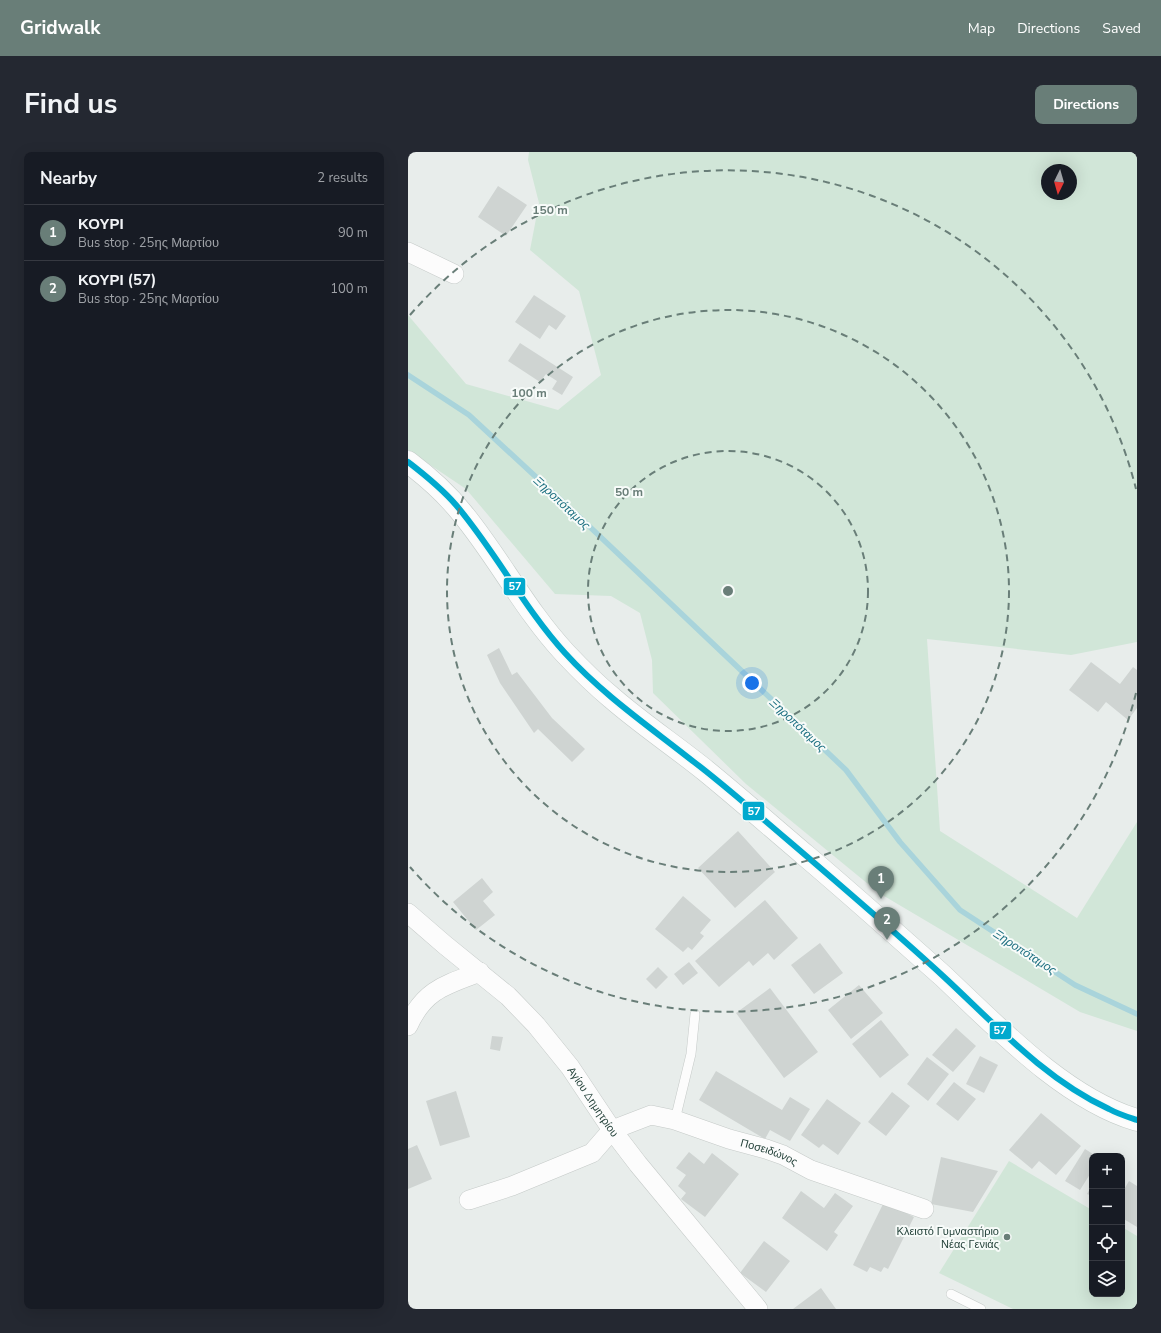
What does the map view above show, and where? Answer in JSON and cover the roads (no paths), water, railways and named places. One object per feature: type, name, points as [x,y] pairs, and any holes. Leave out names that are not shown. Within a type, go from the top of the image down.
[{"type":"main road","points":[[408,462],[436,486],[462,512],[486,544],[532,613],[550,636],[566,654],[612,699],[705,770],[871,911],[991,1022],[1049,1071],[1099,1104],[1112,1111],[1137,1120]]},
{"type":"street","points":[[408,252],[454,274]]},
{"type":"street","name":"Αγίου Δημητρίου","points":[[408,913],[508,996],[536,1025],[570,1067],[612,1130],[649,1178],[758,1309]]},
{"type":"street","points":[[408,1026],[412,1017],[424,1000],[442,986],[480,972]]},
{"type":"street","name":"Ποσειδώνος","points":[[612,1130],[651,1114],[675,1120],[766,1149],[810,1170],[924,1209]]},
{"type":"street","points":[[469,1200],[512,1186],[592,1153],[612,1130]]},
{"type":"lane","points":[[675,1120],[691,1054],[695,1014]]},
{"type":"lane","points":[[951,1294],[981,1309]]},
{"type":"waterway","name":"Ξηροπόταμος","points":[[408,375],[469,415],[590,527],[846,770],[900,842],[960,910],[1075,985],[1137,1014]]},
{"type":"place","name":"ΚΟΥΡΙ","points":[[881,899]]},
{"type":"place","name":"ΚΟΥΡΙ (57)","points":[[887,940]]},
{"type":"place","name":"Κλειστό Γυμναστήριο Νέας Γενιάς","points":[[1007,1237]]}]
